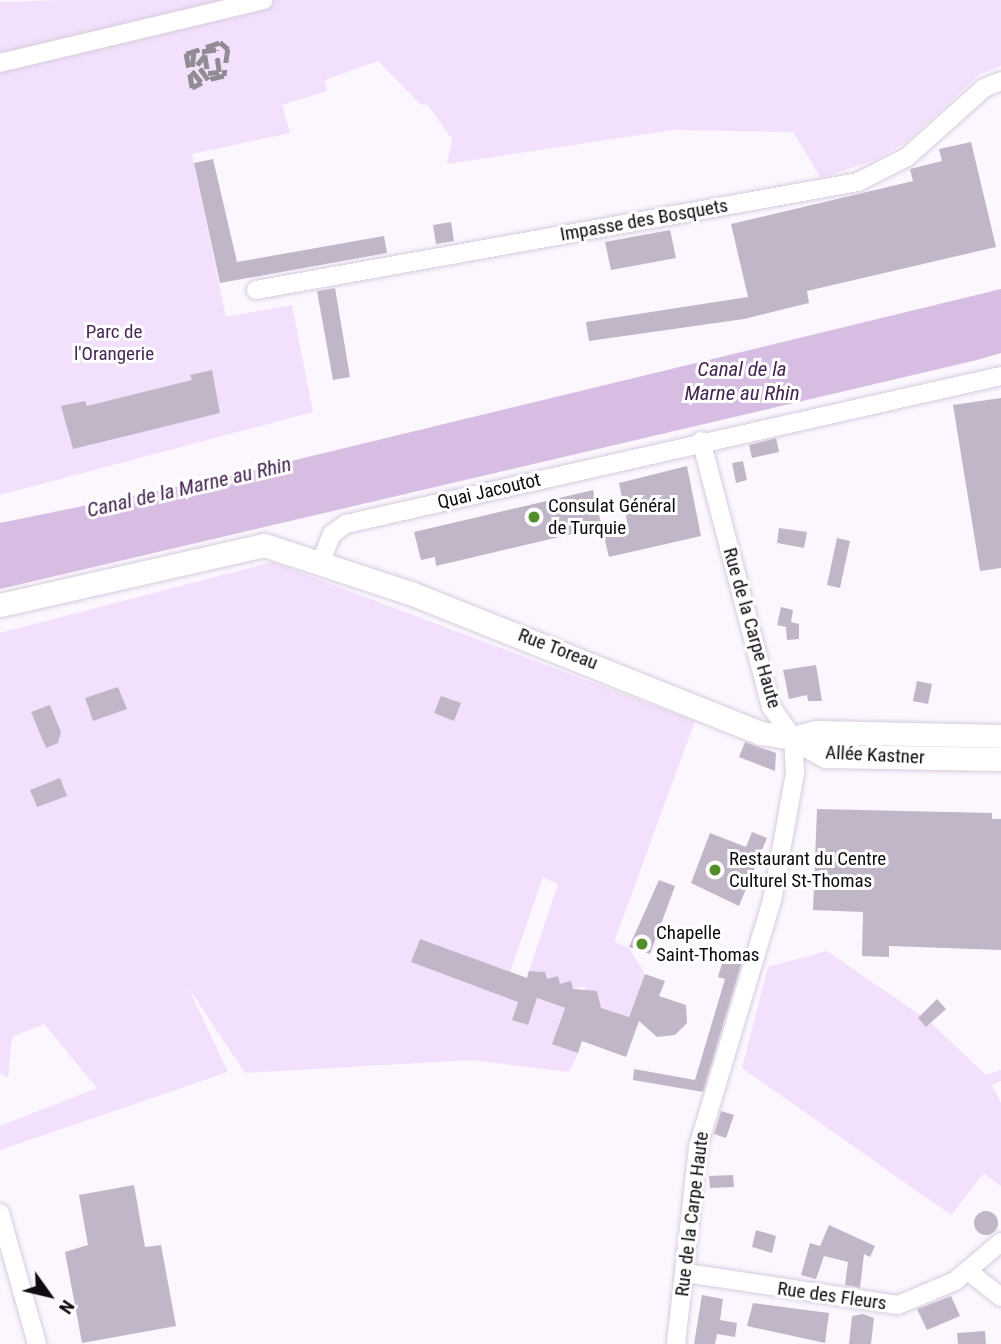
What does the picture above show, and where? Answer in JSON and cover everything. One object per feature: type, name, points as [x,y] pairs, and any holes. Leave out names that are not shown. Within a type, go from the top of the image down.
[{"type":"main road","points":[[0,605],[264,545],[321,561]]},
{"type":"main road","name":"Rue Toreau","points":[[321,561],[649,684],[761,733],[793,738]]},
{"type":"main road","name":"Allée Kastner","points":[[793,738],[817,732],[1001,736]]},
{"type":"main road","points":[[895,734],[897,757]]},
{"type":"main road","name":"Allée Kastner","points":[[793,738],[826,756],[1001,759]]},
{"type":"street","points":[[0,63],[264,0]]},
{"type":"street","name":"Impasse des Bosquets","points":[[256,290],[858,181],[907,157],[984,88],[1001,82]]},
{"type":"street","name":"Quai Jacoutot","points":[[321,561],[332,534],[346,524],[902,395],[1001,376]]},
{"type":"street","name":"Rue de la Carpe Haute","points":[[676,1344],[698,1147],[772,901],[795,773],[793,738],[771,707],[701,441]]},
{"type":"street","points":[[0,1213],[37,1344]]},
{"type":"street","name":"Rue des Fleurs","points":[[686,1273],[898,1305],[925,1297],[968,1271],[1001,1242]]},
{"type":"street","points":[[968,1271],[1001,1297]]},
{"type":"green space","name":"Parc de l'Orangerie","points":[[1001,0],[1001,66],[980,74],[907,141],[878,159],[821,178],[793,132],[673,130],[447,164],[452,139],[428,105],[420,104],[378,61],[325,80],[327,91],[282,105],[290,133],[192,154],[226,317],[292,305],[313,412],[0,495],[0,2]]},
{"type":"green space","points":[[272,562],[695,721],[614,942],[629,948],[645,974],[629,1017],[601,1008],[597,991],[586,993],[584,986],[573,989],[560,984],[558,977],[547,979],[545,972],[529,971],[558,884],[543,877],[510,972],[420,939],[411,962],[501,995],[521,992],[512,1019],[527,1025],[536,998],[572,1011],[564,1012],[552,1043],[578,1053],[569,1072],[472,1060],[245,1073],[188,987],[228,1072],[0,1150],[0,1126],[97,1088],[44,1024],[12,1037],[8,1078],[0,1073],[0,633]]},
{"type":"green space","points":[[827,951],[920,1015],[926,1027],[931,1023],[986,1075],[1001,1070],[1001,1081],[992,1085],[1001,1103],[1001,1186],[984,1173],[951,1215],[742,1068],[768,967]]},
{"type":"water","name":"Canal de la Marne au Rhin","points":[[1001,289],[1001,353],[0,589],[0,523],[225,477]]},
{"type":"building","points":[[971,142],[996,247],[807,291],[809,303],[744,319],[589,341],[586,322],[748,297],[731,224],[913,181],[910,169],[942,161],[939,149]]},
{"type":"building","points":[[213,159],[237,262],[384,236],[387,253],[220,283],[194,163]]},
{"type":"building","points":[[451,222],[454,241],[436,244],[433,225]]},
{"type":"building","points":[[670,230],[676,258],[611,270],[605,242]]},
{"type":"building","points":[[335,288],[350,377],[333,380],[317,291]]},
{"type":"building","points":[[212,370],[220,413],[73,449],[61,406],[85,401],[87,406],[192,380],[190,375]]},
{"type":"building","points":[[1001,398],[1001,568],[980,571],[953,405]]},
{"type":"building","points":[[776,438],[779,452],[752,458],[749,445]]},
{"type":"building","points":[[743,461],[747,480],[736,483],[732,463]]},
{"type":"building","points":[[687,466],[701,536],[609,557],[604,537],[629,531],[619,483]]},
{"type":"building","points":[[593,490],[602,527],[436,566],[435,557],[421,560],[414,532]]},
{"type":"building","points":[[779,528],[807,532],[804,548],[777,543]]},
{"type":"building","points":[[837,538],[850,541],[840,588],[827,585]]},
{"type":"building","points":[[781,607],[793,610],[791,622],[799,624],[799,639],[787,640],[786,627],[777,625]]},
{"type":"building","points":[[816,665],[822,701],[808,701],[807,695],[789,699],[783,670]]},
{"type":"building","points":[[917,681],[932,684],[928,704],[913,701]]},
{"type":"building","points":[[118,687],[127,709],[93,721],[85,698]]},
{"type":"building","points":[[441,696],[461,703],[454,721],[434,713]]},
{"type":"building","points":[[50,705],[61,732],[58,743],[46,748],[31,712]]},
{"type":"building","points":[[745,742],[776,753],[775,771],[739,757]]},
{"type":"building","points":[[60,778],[67,796],[37,807],[30,790]]},
{"type":"building","points":[[817,809],[992,813],[992,819],[1001,819],[1001,950],[889,946],[889,957],[862,956],[863,912],[813,910]]},
{"type":"building","points":[[752,832],[767,838],[739,906],[691,883],[710,833],[746,847]]},
{"type":"building","points":[[659,880],[675,886],[650,954],[629,947]]},
{"type":"building","points":[[420,939],[527,978],[529,971],[545,972],[547,979],[558,976],[560,984],[571,981],[573,989],[597,991],[601,1008],[629,1017],[645,974],[665,981],[659,996],[686,1005],[687,1023],[675,1035],[657,1037],[639,1021],[626,1057],[582,1041],[578,1053],[552,1044],[565,1008],[537,998],[528,1025],[512,1020],[518,1002],[411,962]]},
{"type":"building","points":[[724,957],[742,962],[703,1092],[633,1080],[634,1069],[695,1080],[725,979],[718,977]]},
{"type":"building","points":[[937,999],[946,1009],[926,1027],[918,1018]]},
{"type":"building","points":[[721,1111],[734,1115],[726,1138],[714,1134]]},
{"type":"building","points":[[733,1175],[734,1187],[710,1188],[709,1176]]},
{"type":"building","points":[[134,1185],[145,1247],[161,1245],[176,1326],[82,1343],[65,1252],[88,1245],[79,1195]]},
{"type":"building","points":[[986,1211],[995,1214],[998,1223],[995,1232],[986,1235],[977,1232],[974,1223],[977,1214]]},
{"type":"building","points":[[829,1225],[875,1246],[870,1257],[864,1254],[860,1288],[845,1285],[848,1262],[824,1256],[816,1279],[801,1275],[810,1243],[820,1246]]},
{"type":"building","points":[[756,1230],[776,1236],[772,1253],[752,1247]]},
{"type":"building","points":[[702,1295],[723,1299],[720,1320],[737,1323],[735,1337],[717,1334],[715,1344],[694,1344]]},
{"type":"building","points":[[951,1296],[960,1316],[927,1330],[917,1309]]},
{"type":"building","points":[[753,1303],[829,1313],[825,1343],[747,1326]]},
{"type":"building","points":[[863,1314],[874,1318],[871,1344],[849,1344],[852,1316]]},
{"type":"building","points":[[985,1331],[986,1344],[958,1344],[957,1333]]},
{"type":"railway","points":[[220,42],[228,49],[224,76],[208,80],[197,65],[205,55],[208,73],[219,72],[216,50],[194,53],[192,71],[202,83],[192,88],[186,54],[220,42]]},
{"type":"place","name":"Consulat Général de Turquie","points":[[534,517]]},
{"type":"place","name":"Restaurant du Centre Culturel St-Thomas","points":[[715,870]]},
{"type":"place","name":"Chapelle Saint-Thomas","points":[[642,944]]}]
